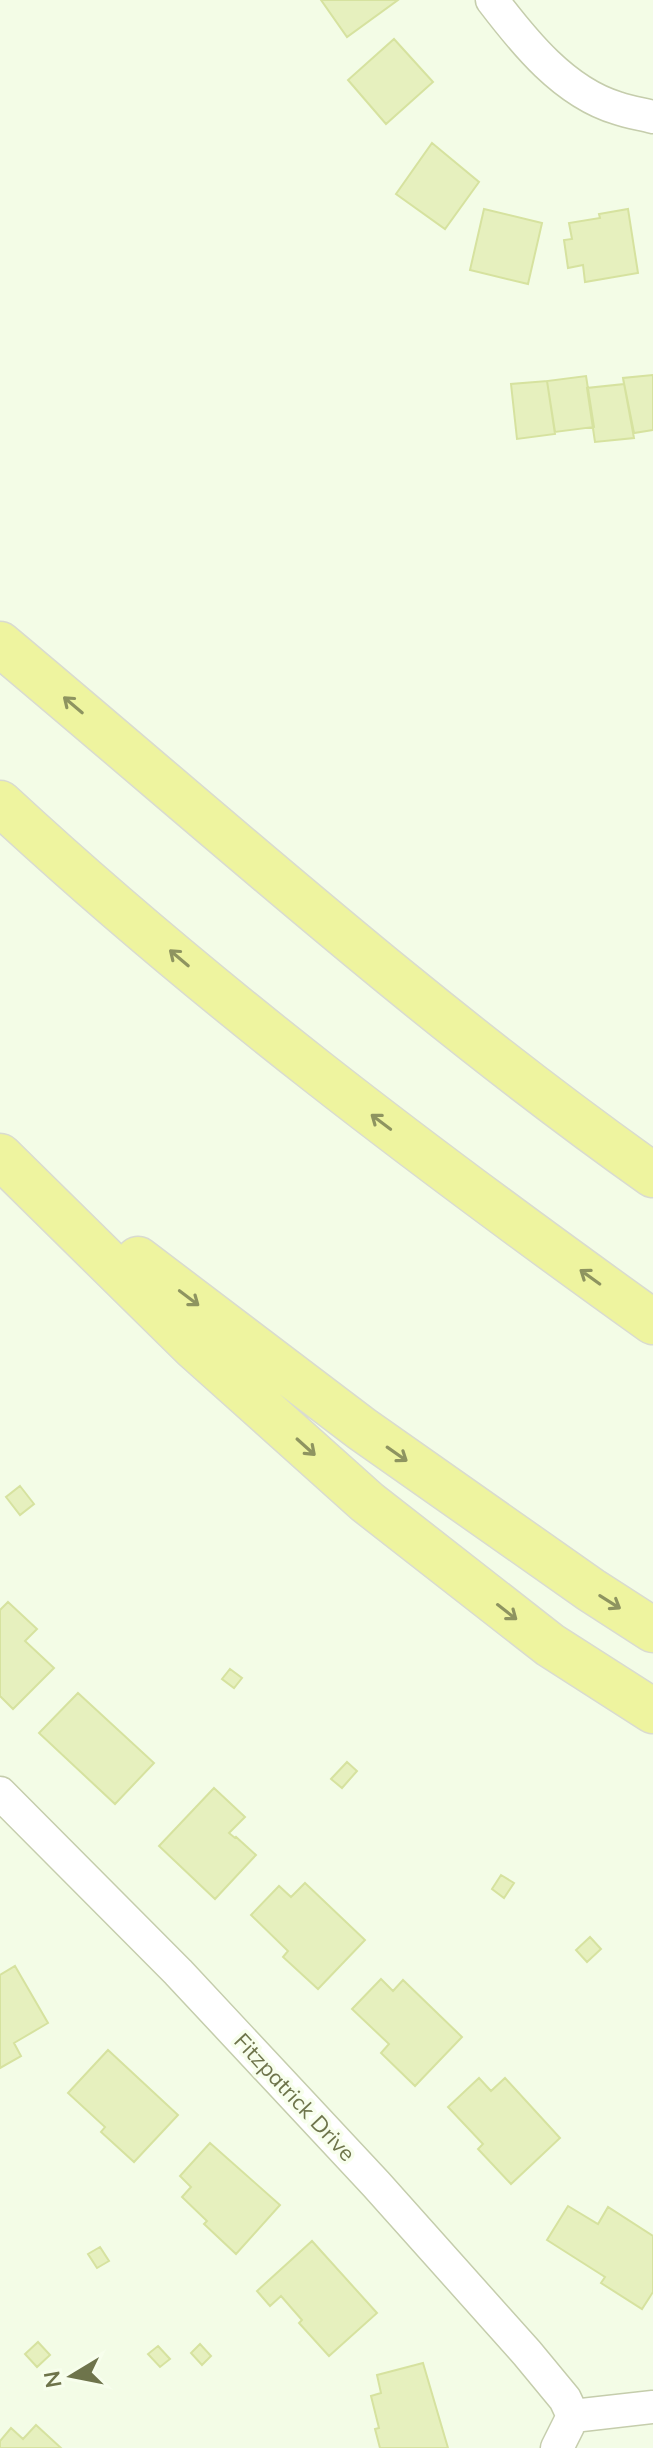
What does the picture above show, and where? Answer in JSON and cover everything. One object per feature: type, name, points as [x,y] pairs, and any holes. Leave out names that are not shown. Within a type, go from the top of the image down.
[{"type":"highway","points":[[0,644],[375,961],[565,1113],[653,1175]]},
{"type":"highway","points":[[133,755],[384,950],[653,1140]]},
{"type":"highway","points":[[0,803],[300,1059],[501,1213],[653,1322]]},
{"type":"highway","points":[[0,1140],[143,1263],[362,1429],[653,1630]]},
{"type":"highway","points":[[0,1156],[194,1347],[367,1502],[550,1645],[653,1711]]},
{"type":"street","points":[[492,0],[548,64],[580,90],[614,108],[653,117]]},
{"type":"street","name":"Fitzpatrick Drive","points":[[3,1803],[178,1972],[376,2184],[527,2353],[565,2399],[573,2416]]},
{"type":"street","points":[[557,2448],[573,2416],[653,2407]]},
{"type":"building","points":[[321,0],[398,0],[347,37]]},
{"type":"building","points":[[394,39],[433,82],[386,124],[348,80]]},
{"type":"building","points":[[432,143],[479,182],[445,229],[396,194]]},
{"type":"building","points":[[484,209],[542,223],[528,284],[470,270]]},
{"type":"building","points":[[628,209],[638,273],[585,282],[583,265],[568,268],[564,240],[572,239],[569,223]]},
{"type":"building","points":[[653,375],[653,430],[634,433],[623,378]]},
{"type":"building","points":[[586,376],[594,427],[555,432],[547,381]]},
{"type":"building","points":[[623,378],[634,438],[595,442],[587,388],[624,384]]},
{"type":"building","points":[[547,381],[555,434],[517,439],[511,384]]},
{"type":"building","points":[[20,1486],[34,1504],[20,1515],[6,1497]]},
{"type":"building","points":[[8,1602],[37,1629],[25,1641],[54,1668],[13,1709],[0,1696],[0,1610]]},
{"type":"building","points":[[230,1669],[242,1678],[234,1688],[222,1679]]},
{"type":"building","points":[[78,1693],[154,1763],[115,1804],[39,1733]]},
{"type":"building","points":[[347,1762],[357,1771],[342,1788],[331,1779]]},
{"type":"building","points":[[214,1788],[245,1817],[229,1833],[256,1855],[215,1899],[159,1846]]},
{"type":"building","points":[[501,1875],[514,1883],[504,1898],[492,1889]]},
{"type":"building","points":[[305,1883],[365,1940],[318,1989],[283,1957],[288,1951],[251,1915],[279,1886],[291,1897]]},
{"type":"building","points":[[590,1937],[601,1949],[587,1962],[576,1950]]},
{"type":"building","points":[[15,1966],[48,2023],[14,2043],[21,2056],[0,2068],[0,1975]]},
{"type":"building","points":[[381,1979],[393,1991],[403,1980],[462,2037],[415,2086],[381,2053],[389,2044],[352,2009]]},
{"type":"building","points":[[108,2050],[178,2115],[134,2162],[101,2132],[105,2127],[68,2093]]},
{"type":"building","points":[[479,2078],[491,2091],[505,2078],[560,2138],[511,2184],[478,2149],[483,2144],[448,2107]]},
{"type":"building","points":[[210,2143],[280,2205],[236,2254],[204,2224],[207,2221],[182,2197],[191,2187],[180,2176]]},
{"type":"building","points":[[568,2206],[598,2224],[608,2207],[653,2236],[653,2292],[642,2309],[601,2283],[605,2277],[547,2240]]},
{"type":"building","points":[[312,2241],[377,2313],[329,2356],[299,2323],[302,2320],[281,2296],[270,2306],[257,2291]]},
{"type":"building","points":[[100,2247],[109,2261],[97,2268],[88,2254]]},
{"type":"building","points":[[38,2342],[50,2355],[37,2367],[25,2354]]},
{"type":"building","points":[[200,2344],[211,2356],[202,2365],[191,2353]]},
{"type":"building","points":[[158,2346],[170,2359],[160,2367],[148,2354]]},
{"type":"building","points":[[423,2363],[448,2448],[380,2448],[375,2429],[379,2428],[371,2396],[381,2393],[377,2375]]},
{"type":"building","points":[[36,2425],[61,2448],[0,2448],[0,2441],[11,2428],[23,2439]]}]
